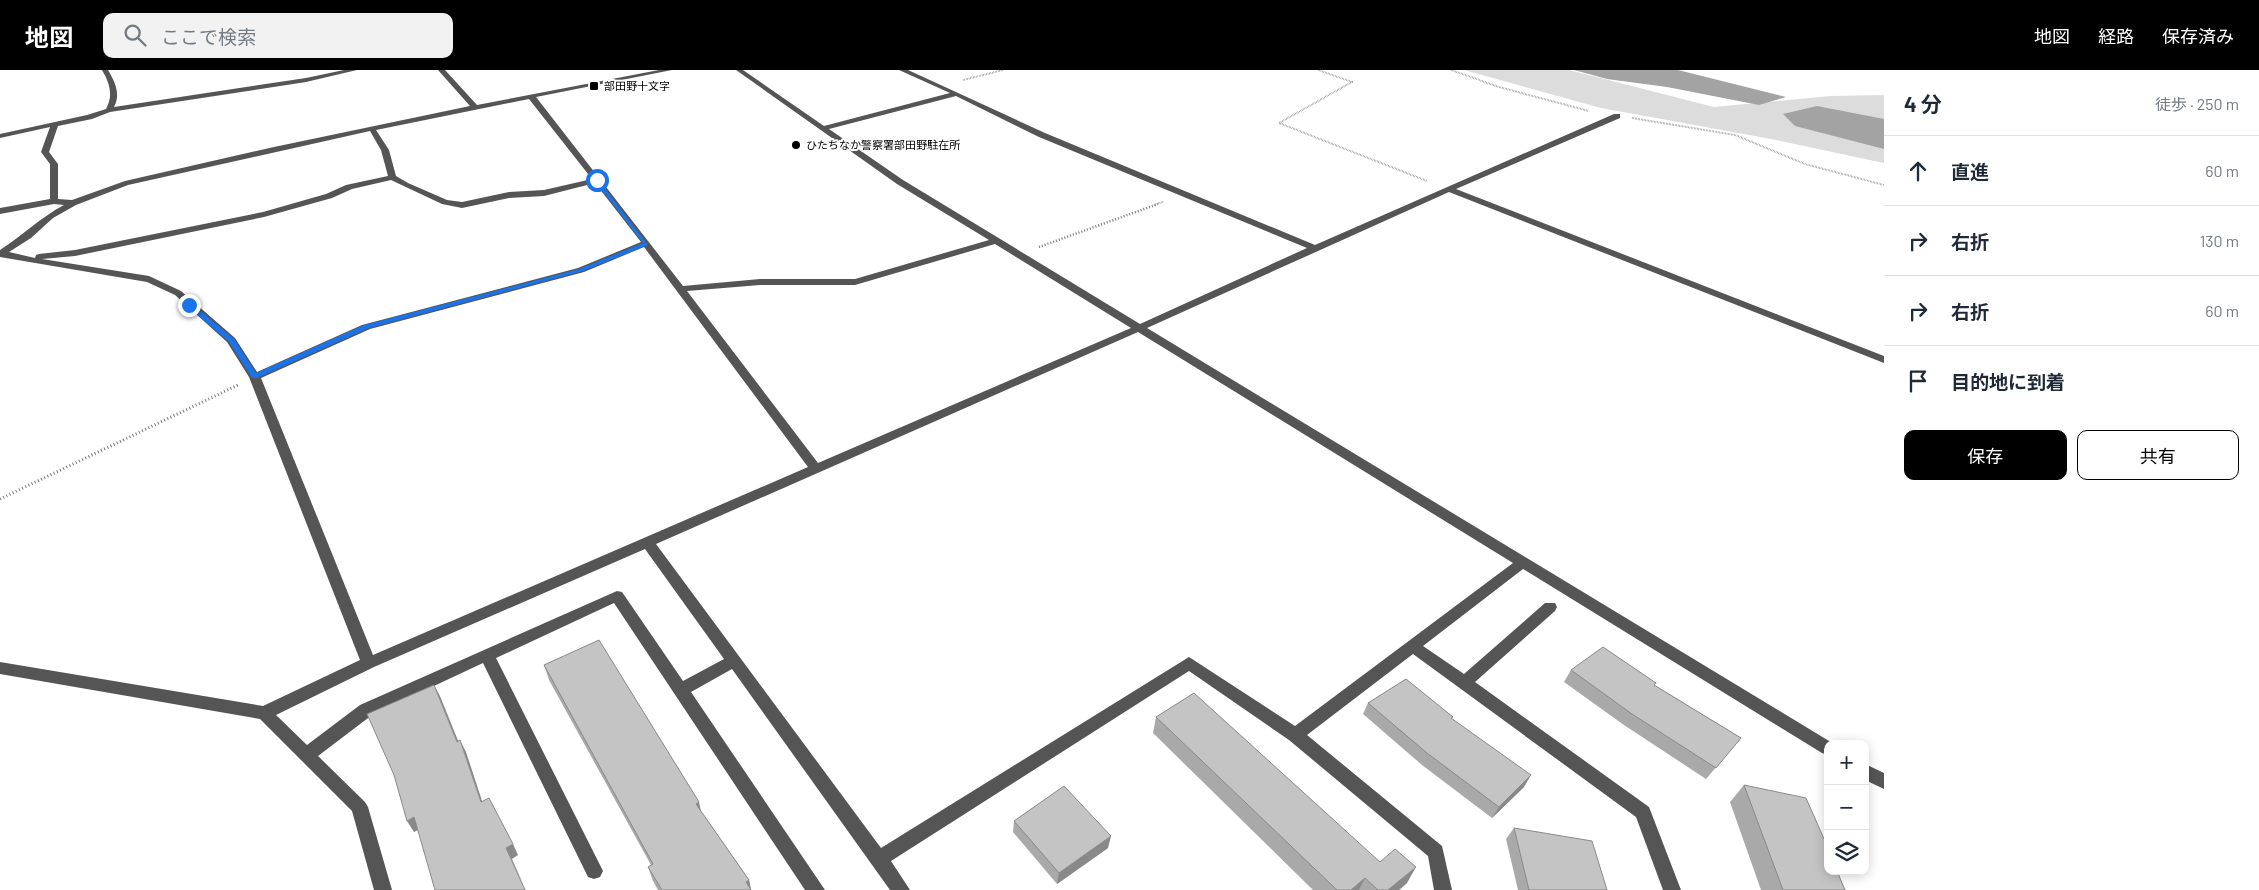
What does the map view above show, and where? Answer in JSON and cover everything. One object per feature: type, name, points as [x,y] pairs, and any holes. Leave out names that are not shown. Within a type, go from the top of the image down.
[{"type":"street","points":[[105,70],[114,89],[115,103],[110,110]]},
{"type":"street","points":[[0,136],[89,118],[110,110],[306,80],[354,70]]},
{"type":"street","points":[[441,70],[475,107]]},
{"type":"street","points":[[1,253],[28,236],[50,216],[72,203],[110,188],[144,178],[475,107],[669,70]]},
{"type":"street","points":[[739,70],[900,182],[1824,746]]},
{"type":"street","points":[[902,70],[1042,135],[1315,248]]},
{"type":"street","points":[[823,128],[956,94]]},
{"type":"street","points":[[531,96],[646,243],[816,469]]},
{"type":"street","points":[[264,713],[369,663],[1139,328],[1448,189],[1617,116]]},
{"type":"street","points":[[54,200],[54,164],[44,152],[55,124]]},
{"type":"street","points":[[372,129],[385,150],[392,177],[405,185],[445,202],[462,205],[510,195],[544,193],[597,180]]},
{"type":"street","points":[[21,259],[75,253],[264,214],[329,196],[349,187],[392,177]]},
{"type":"street","points":[[1448,189],[1884,360]]},
{"type":"street","points":[[0,211],[54,200],[72,203]]},
{"type":"street","points":[[681,289],[760,282],[855,282],[996,241]]},
{"type":"street","points":[[255,377],[366,327],[581,270],[646,243]]},
{"type":"street","points":[[1,253],[21,259],[149,279],[178,294],[231,340],[255,377],[369,663]]},
{"type":"street","points":[[647,542],[901,890]]},
{"type":"street","points":[[1295,735],[1523,562]]},
{"type":"street","points":[[307,755],[366,710],[617,596],[816,890]]},
{"type":"street","points":[[1464,683],[1550,607]]},
{"type":"street","points":[[1413,646],[1643,812],[1672,890]]},
{"type":"street","points":[[487,655],[594,871]]},
{"type":"street","points":[[681,690],[734,661]]},
{"type":"street","points":[[879,859],[1189,663],[1295,735],[1436,852],[1443,890]]},
{"type":"street","points":[[0,668],[264,713],[359,807],[383,890]]},
{"type":"street","points":[[1869,773],[1884,782]]},
{"type":"path","points":[[940,86],[1003,70]]},
{"type":"path","points":[[1318,70],[1352,82],[1279,123],[1448,189]]},
{"type":"path","points":[[1451,70],[1499,87],[1543,98],[1572,108],[1735,135],[1804,164],[1884,185]]},
{"type":"path","points":[[1018,254],[1184,194]]},
{"type":"path","points":[[0,499],[255,377]]},
{"type":"shaded area","points":[[1464,70],[1569,70],[1714,107],[1831,96],[1884,95],[1884,163],[1771,139],[1601,108]]},
{"type":"shaded area","points":[[1574,70],[1678,70],[1786,97],[1759,105],[1667,87],[1607,79]]},
{"type":"shaded area","points":[[1817,106],[1884,119],[1884,149],[1795,126],[1783,114]]},
{"type":"building","points":[[599,640],[699,802],[696,804],[749,880],[746,882],[751,890],[662,890],[648,867],[653,864],[544,665]]},
{"type":"building","points":[[1603,647],[1656,683],[1654,685],[1741,738],[1716,768],[1632,714],[1571,670]]},
{"type":"building","points":[[1406,679],[1453,717],[1451,718],[1531,775],[1499,807],[1427,753],[1368,703]]},
{"type":"building","points":[[434,685],[457,742],[460,740],[481,802],[489,798],[513,844],[506,848],[525,890],[435,890],[414,817],[407,821],[394,775],[367,714]]},
{"type":"building","points":[[1194,693],[1380,862],[1395,849],[1416,867],[1388,890],[1378,890],[1365,878],[1351,890],[1337,890],[1156,717]]},
{"type":"building","points":[[1744,785],[1806,798],[1824,839],[1824,875],[1839,875],[1845,890],[1783,890]]},
{"type":"building","points":[[1064,786],[1111,836],[1059,873],[1014,821]]},
{"type":"building","points":[[1514,828],[1592,841],[1607,890],[1529,890]]},
{"type":"place","name":"部田野十文字","points":[[594,86]]},
{"type":"place","name":"ひたちなか警察署部田野駐在所","points":[[796,145]]},
{"type":"route","points":[[189,305],[231,340],[255,377],[366,327],[473,297],[581,270],[646,243],[597,180]]}]
